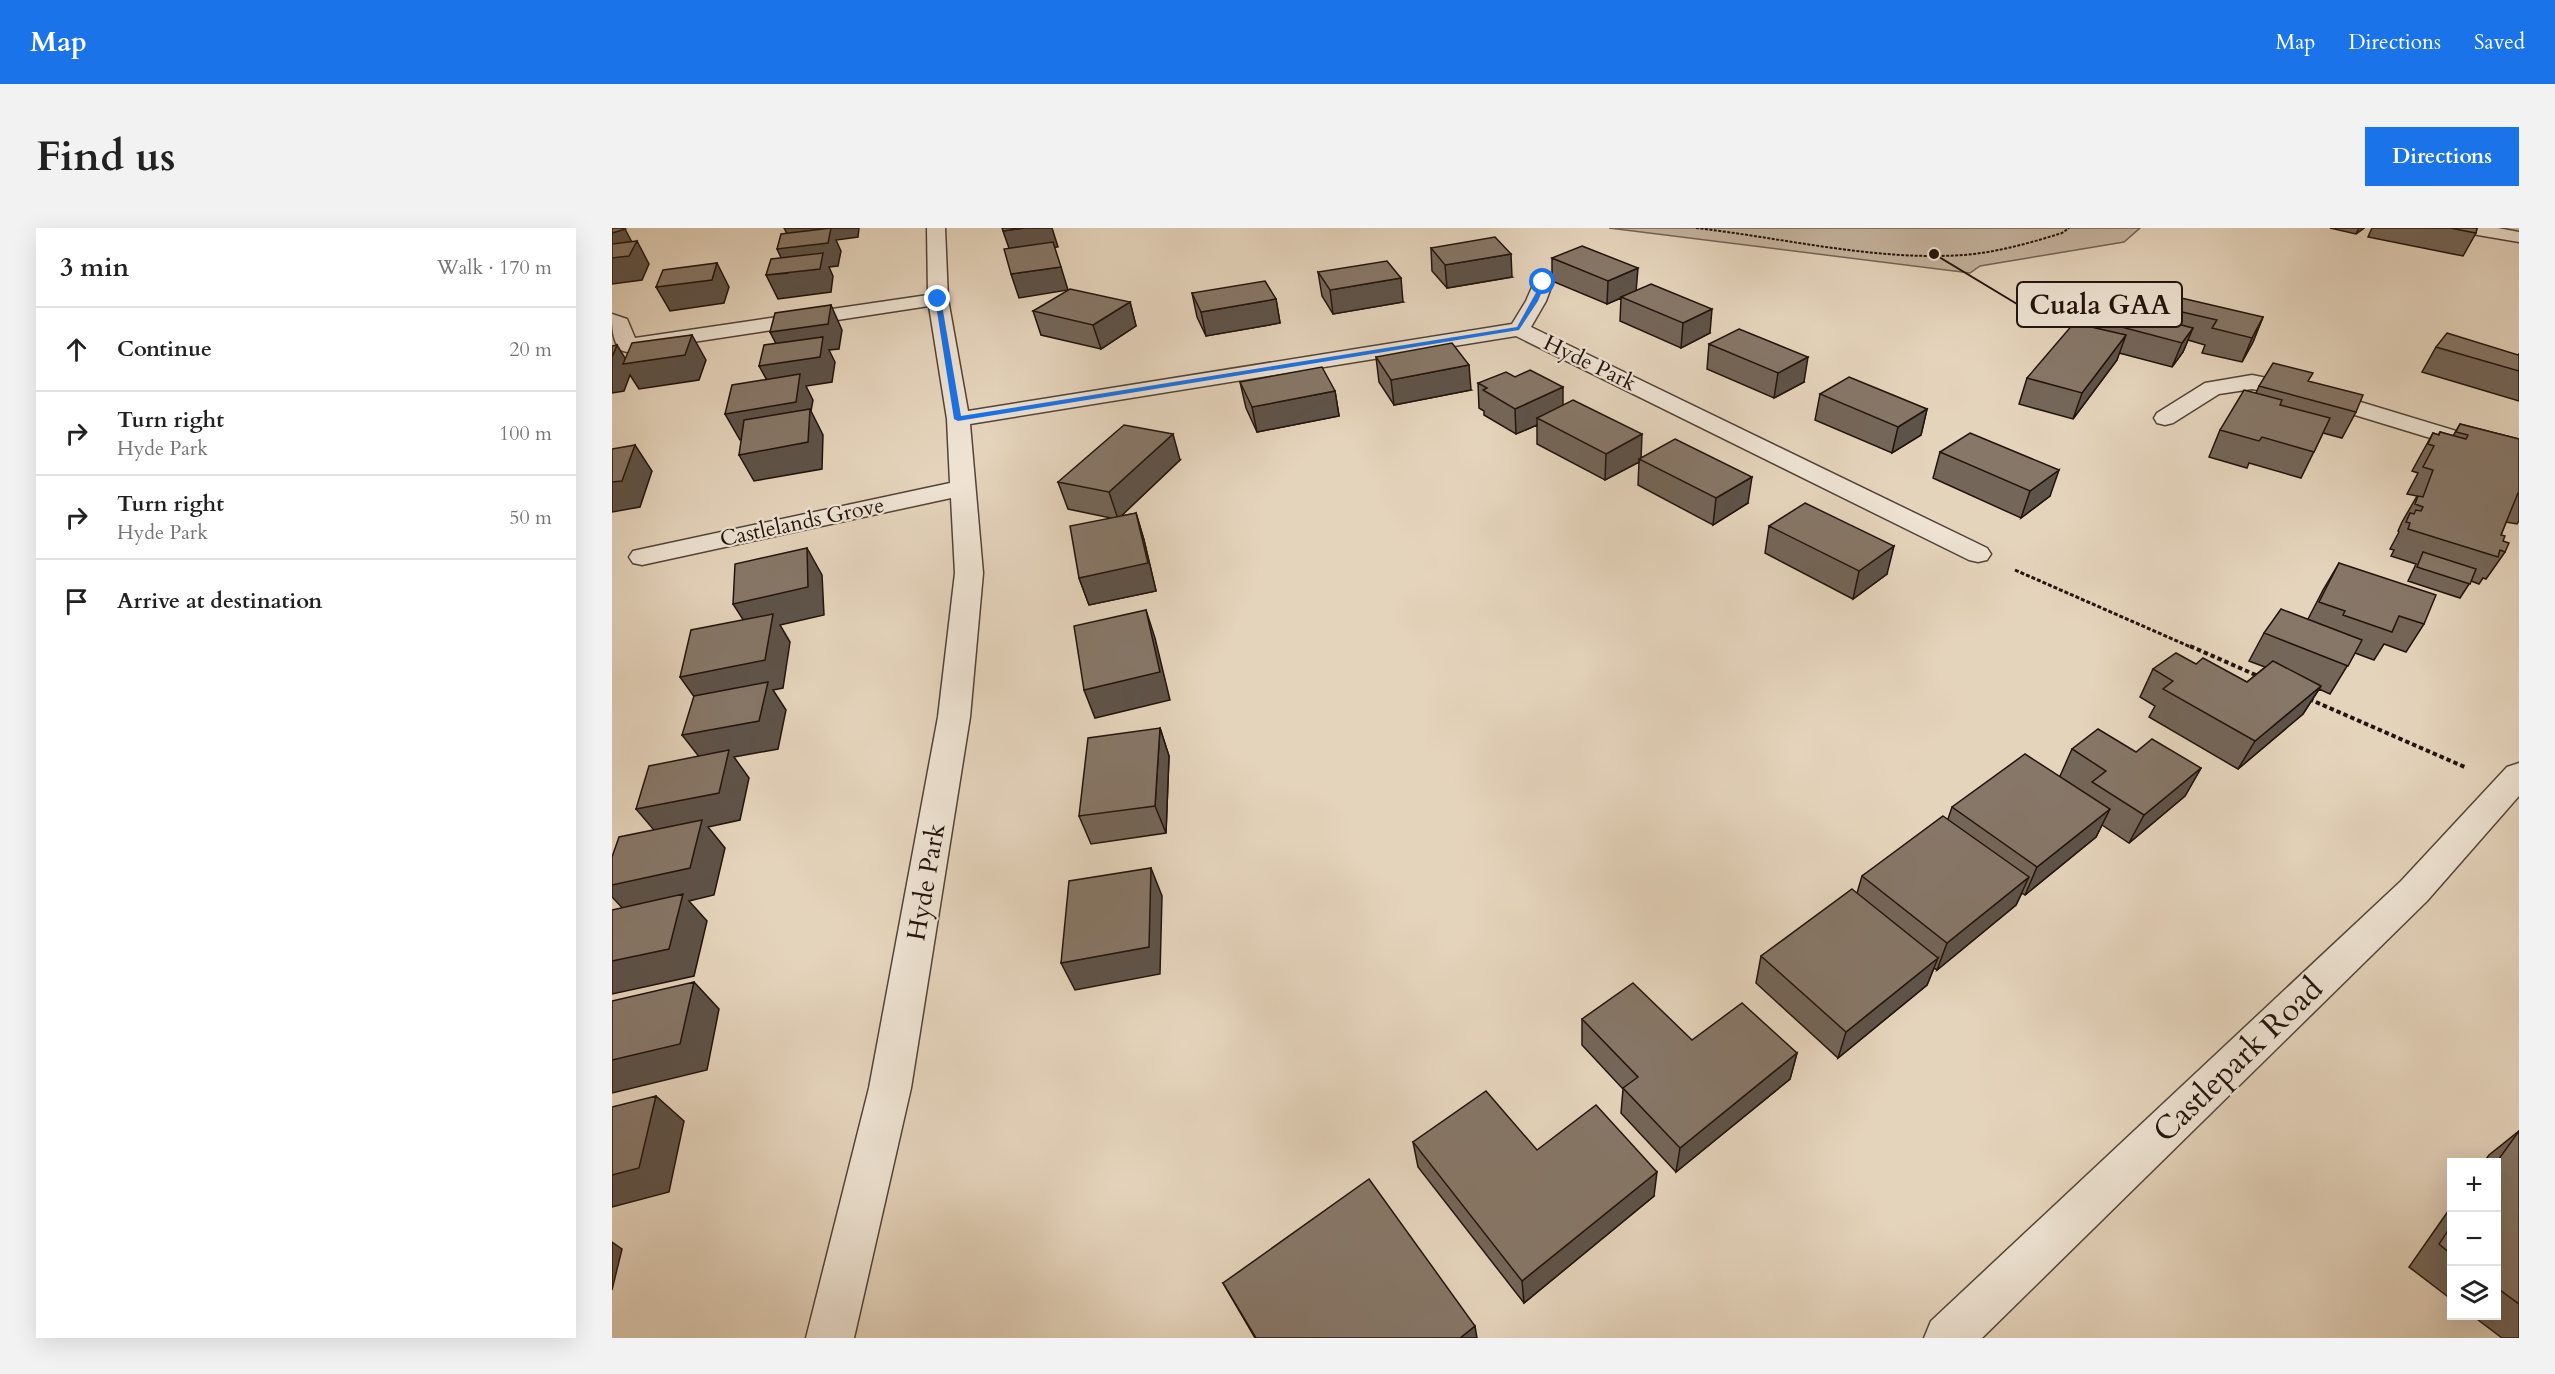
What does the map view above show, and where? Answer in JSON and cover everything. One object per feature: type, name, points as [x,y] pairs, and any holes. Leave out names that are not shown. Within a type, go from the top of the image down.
[{"type":"street","name":"Hyde Park","points":[[830,1338],[890,1088],[954,717],[969,573],[958,419],[938,299],[936,228]]},
{"type":"street","points":[[2466,228],[2519,237]]},
{"type":"street","points":[[1519,328],[1536,301],[1543,282]]},
{"type":"street","points":[[612,320],[620,323],[619,348],[938,299]]},
{"type":"street","name":"Hyde Park","points":[[958,419],[1519,328],[1978,554]]},
{"type":"street","points":[[2165,418],[2213,388],[2252,382],[2304,392],[2519,458]]},
{"type":"street","name":"Castlelands Grove","points":[[642,556],[962,488]]},
{"type":"street","name":"Castlepark Road","points":[[1948,1338],[2414,891],[2514,781]]},
{"type":"path","points":[[1695,228],[1863,250],[1936,255],[2000,250],[2062,233],[2069,228]]},
{"type":"path","points":[[1978,554],[2260,677]]},
{"type":"path","points":[[2303,696],[2514,781]]},
{"type":"shaded area","points":[[1609,228],[2140,228],[2124,242],[1980,266],[1970,273]]},
{"type":"building","points":[[612,228],[622,228],[625,229],[612,233]]},
{"type":"building","points":[[831,228],[828,243],[777,249],[781,234]]},
{"type":"building","points":[[1002,228],[1024,228],[1003,231]]},
{"type":"building","points":[[2450,228],[2477,228],[2476,233]]},
{"type":"building","points":[[1495,237],[1511,254],[1445,265],[1431,248]]},
{"type":"building","points":[[637,241],[629,256],[612,258],[612,244]]},
{"type":"building","points":[[1053,242],[1061,267],[1011,274],[1004,249]]},
{"type":"building","points":[[1582,246],[1638,268],[1608,281],[1552,258]]},
{"type":"building","points":[[823,253],[820,269],[766,275],[771,259]]},
{"type":"building","points":[[1387,261],[1401,278],[1330,290],[1318,272]]},
{"type":"building","points":[[717,263],[712,280],[656,287],[663,270]]},
{"type":"building","points":[[1265,281],[1276,299],[1201,312],[1192,293]]},
{"type":"building","points":[[1651,284],[1712,309],[1683,323],[1621,297]]},
{"type":"building","points":[[1070,289],[1130,302],[1093,325],[1033,311]]},
{"type":"building","points":[[2177,297],[2263,317],[2252,338],[2212,328],[2217,320],[2169,309]]},
{"type":"building","points":[[831,305],[828,324],[770,332],[775,313]]},
{"type":"building","points":[[2111,307],[2193,328],[2182,343],[2099,321]]},
{"type":"building","points":[[2074,323],[2126,335],[2082,393],[2027,378]]},
{"type":"building","points":[[1739,329],[1808,357],[1778,373],[1709,344]]},
{"type":"building","points":[[2447,333],[2519,354],[2519,371],[2436,347]]},
{"type":"building","points":[[692,335],[685,355],[623,364],[632,343]]},
{"type":"building","points":[[823,337],[820,357],[759,366],[764,345]]},
{"type":"building","points":[[1452,343],[1469,365],[1391,380],[1376,357]]},
{"type":"building","points":[[617,345],[612,357],[612,346]]},
{"type":"building","points":[[2273,363],[2313,373],[2308,381],[2363,395],[2356,412],[2259,386]]},
{"type":"building","points":[[1322,367],[1335,391],[1252,407],[1240,382]]},
{"type":"building","points":[[1530,370],[1563,387],[1515,409],[1483,390],[1487,388],[1478,383],[1506,372],[1515,377]]},
{"type":"building","points":[[800,374],[796,402],[725,414],[732,385]]},
{"type":"building","points":[[1849,377],[1927,409],[1898,427],[1820,394]]},
{"type":"building","points":[[2244,390],[2282,400],[2280,405],[2330,418],[2314,452],[2262,437],[2259,441],[2220,430]]},
{"type":"building","points":[[1573,400],[1642,434],[1606,454],[1537,418]]},
{"type":"building","points":[[810,409],[808,442],[739,455],[744,420]]},
{"type":"building","points":[[2460,424],[2519,439],[2519,493],[2501,535],[2505,536],[2503,541],[2509,543],[2505,552],[2500,550],[2498,557],[2408,529],[2410,523],[2406,522],[2410,513],[2414,514],[2416,510],[2421,511],[2423,507],[2415,504],[2418,496],[2423,497],[2433,470],[2423,467],[2434,446],[2428,444],[2433,433],[2439,435],[2440,432],[2466,439],[2468,435],[2456,432]]},
{"type":"building","points":[[1124,425],[1173,434],[1109,492],[1058,482]]},
{"type":"building","points":[[1970,433],[2059,470],[2030,491],[1940,452]]},
{"type":"building","points":[[1675,439],[1752,477],[1716,498],[1639,459]]},
{"type":"building","points":[[635,445],[622,481],[612,482],[612,449]]},
{"type":"building","points":[[1805,503],[1894,546],[1859,571],[1769,526]]},
{"type":"building","points":[[1136,513],[1148,563],[1079,578],[1070,526]]},
{"type":"building","points":[[807,548],[808,587],[733,604],[735,564]]},
{"type":"building","points":[[2423,552],[2476,569],[2470,584],[2417,567]]},
{"type":"building","points":[[2339,563],[2436,595],[2424,624],[2399,616],[2392,632],[2343,615],[2345,611],[2319,602]]},
{"type":"building","points":[[2281,609],[2362,640],[2348,666],[2264,633]]},
{"type":"building","points":[[1146,610],[1160,672],[1084,690],[1074,626]]},
{"type":"building","points":[[773,614],[765,660],[680,677],[691,630]]},
{"type":"building","points":[[2176,653],[2196,664],[2203,658],[2247,682],[2273,661],[2321,686],[2255,741],[2163,689],[2173,681],[2153,669]]},
{"type":"building","points":[[768,682],[759,721],[682,735],[694,696]]},
{"type":"building","points":[[1160,728],[1155,806],[1079,816],[1088,738]]},
{"type":"building","points":[[2098,729],[2136,752],[2152,739],[2201,768],[2144,815],[2092,782],[2106,771],[2072,749]]},
{"type":"building","points":[[729,750],[719,793],[636,809],[649,766]]},
{"type":"building","points":[[2025,754],[2110,809],[2037,867],[1952,807]]},
{"type":"building","points":[[1943,816],[2029,877],[1947,943],[1862,876]]},
{"type":"building","points":[[702,820],[690,868],[612,885],[612,857],[619,837]]},
{"type":"building","points":[[1151,868],[1149,947],[1061,963],[1069,881]]},
{"type":"building","points":[[1852,889],[1938,958],[1846,1032],[1761,956]]},
{"type":"building","points":[[683,894],[669,949],[612,961],[612,910]]},
{"type":"building","points":[[694,982],[680,1044],[612,1060],[612,1001]]},
{"type":"building","points":[[1633,983],[1692,1040],[1742,1003],[1797,1053],[1680,1148],[1623,1088],[1638,1077],[1582,1019]]},
{"type":"building","points":[[1486,1091],[1537,1150],[1596,1105],[1657,1172],[1522,1281],[1413,1142]]},
{"type":"building","points":[[656,1096],[639,1168],[612,1175],[612,1107]]},
{"type":"building","points":[[2519,1131],[2519,1304],[2501,1291],[2500,1158]]},
{"type":"building","points":[[1369,1179],[1475,1326],[1460,1338],[1256,1338],[1223,1283]]},
{"type":"building","points":[[2447,1232],[2447,1251],[2439,1244]]},
{"type":"place","name":"Cuala GAA","points":[[1934,254]]},
{"type":"route","points":[[938,299],[958,419],[1519,328],[1536,301],[1543,282]]}]
